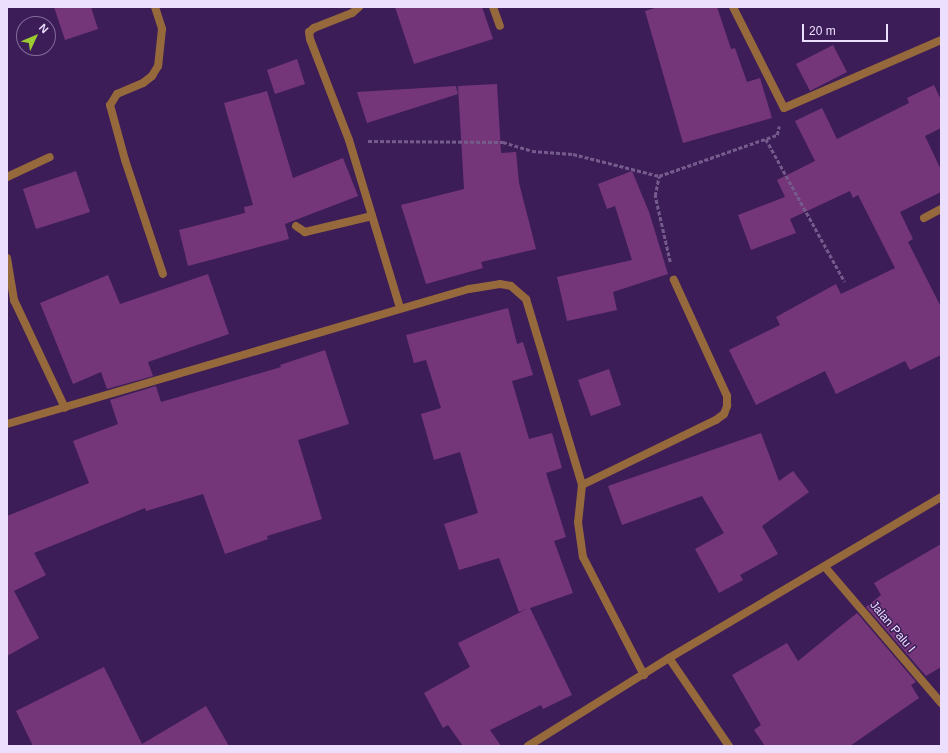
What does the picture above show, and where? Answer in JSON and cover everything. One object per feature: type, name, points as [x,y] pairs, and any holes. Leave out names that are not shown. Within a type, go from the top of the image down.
[{"type":"street","points":[[155,7],[162,29],[158,66],[152,76],[143,83],[117,94],[110,105],[125,160],[163,274]]},
{"type":"street","points":[[359,7],[352,13],[314,28],[310,32],[322,73],[349,140],[400,308]]},
{"type":"street","points":[[493,7],[500,26]]},
{"type":"street","points":[[733,7],[784,108],[941,40]]},
{"type":"street","points":[[7,177],[50,157]]},
{"type":"street","points":[[924,218],[941,209]]},
{"type":"street","points":[[296,226],[305,232],[372,216]]},
{"type":"street","points":[[7,258],[14,300],[65,408]]},
{"type":"street","points":[[582,485],[716,420],[726,410],[727,396],[674,280]]},
{"type":"street","points":[[7,424],[468,289],[500,284],[519,291],[526,299],[582,485],[578,522],[583,557],[644,675]]},
{"type":"street","points":[[528,746],[669,658],[941,497]]},
{"type":"street","name":"Jalan Palu I","points":[[825,567],[941,703]]},
{"type":"street","points":[[669,658],[729,746]]},
{"type":"path","points":[[349,140],[503,142],[532,151],[574,154],[659,176],[777,135],[784,108]]},
{"type":"path","points":[[766,139],[846,282]]},
{"type":"path","points":[[659,176],[655,196],[674,280]]},
{"type":"building","points":[[54,7],[91,7],[98,29],[65,40]]},
{"type":"building","points":[[395,7],[482,7],[493,39],[414,64]]},
{"type":"building","points":[[658,7],[717,7],[731,49],[735,48],[747,82],[760,78],[772,118],[683,143],[645,11]]},
{"type":"building","points":[[833,45],[847,72],[810,91],[796,64]]},
{"type":"building","points":[[297,59],[305,84],[275,94],[267,70]]},
{"type":"building","points":[[497,84],[501,153],[516,152],[519,183],[536,249],[481,262],[483,268],[426,284],[401,205],[464,189],[458,86]]},
{"type":"building","points":[[934,85],[941,100],[941,128],[925,136],[941,170],[941,192],[900,212],[913,239],[908,242],[941,307],[941,355],[910,370],[905,361],[836,394],[825,371],[756,405],[729,350],[780,325],[776,317],[836,284],[841,294],[895,268],[858,195],[853,198],[850,191],[790,219],[796,233],[751,250],[738,215],[785,197],[777,180],[815,161],[795,121],[822,108],[837,139],[909,103],[907,98]]},
{"type":"building","points":[[456,86],[458,94],[367,123],[357,92]]},
{"type":"building","points":[[267,91],[293,178],[343,158],[358,196],[285,224],[289,239],[188,266],[179,230],[245,213],[244,207],[253,205],[224,103]]},
{"type":"building","points":[[76,171],[90,212],[36,229],[23,189]]},
{"type":"building","points":[[632,171],[649,212],[668,274],[613,292],[617,310],[567,321],[557,277],[632,260],[615,206],[607,209],[598,184]]},
{"type":"building","points":[[208,274],[229,334],[148,362],[153,376],[107,389],[101,372],[73,384],[40,303],[108,275],[120,304]]},
{"type":"building","points":[[508,308],[517,344],[523,342],[533,375],[512,381],[529,439],[552,433],[562,468],[546,473],[566,537],[554,541],[573,593],[530,608],[572,695],[543,709],[541,705],[490,730],[501,746],[463,746],[448,725],[443,728],[424,693],[470,667],[458,643],[527,609],[519,612],[499,558],[459,570],[444,524],[478,513],[460,452],[434,460],[421,414],[441,408],[426,360],[414,363],[406,335]]},
{"type":"building","points":[[325,350],[349,424],[298,440],[322,519],[267,536],[268,539],[225,554],[203,494],[146,511],[145,508],[34,553],[46,575],[14,591],[39,638],[7,656],[7,516],[89,483],[73,441],[118,424],[110,400],[156,386],[161,402],[281,367],[280,365]]},
{"type":"building","points":[[609,369],[621,405],[591,416],[578,380]]},
{"type":"building","points":[[761,433],[779,481],[793,471],[809,492],[762,526],[778,554],[740,575],[743,580],[719,593],[695,549],[724,533],[702,496],[622,525],[608,486]]},
{"type":"building","points":[[941,544],[941,667],[926,676],[866,607],[881,595],[874,583]]},
{"type":"building","points":[[857,613],[916,682],[911,685],[919,698],[850,746],[765,746],[754,730],[761,725],[732,675],[787,643],[798,661]]},
{"type":"building","points":[[104,667],[142,744],[206,706],[229,746],[33,746],[16,711]]}]
